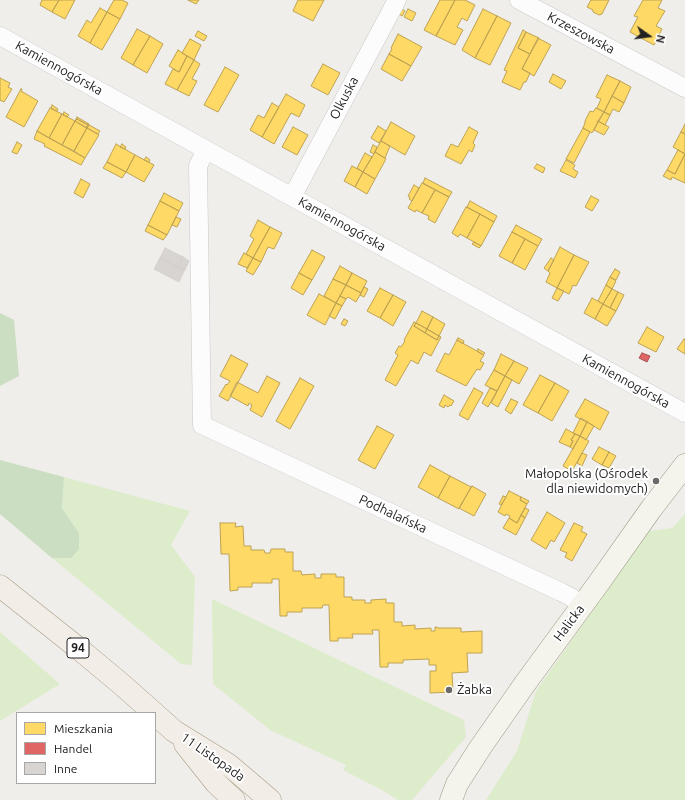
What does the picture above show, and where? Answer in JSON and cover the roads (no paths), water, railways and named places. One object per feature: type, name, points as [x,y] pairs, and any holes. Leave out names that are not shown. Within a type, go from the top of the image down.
[{"type":"main road","name":"11 Listopada","points":[[0,586],[90,658],[154,712]]},
{"type":"main road","name":"11 Listopada","points":[[156,714],[174,731],[216,783],[234,800]]},
{"type":"main road","name":"11 Listopada","points":[[174,731],[229,765],[270,800]]},
{"type":"street","name":"Olkuska","points":[[292,196],[396,0]]},
{"type":"street","name":"Krzeszowska","points":[[519,0],[685,88]]},
{"type":"street","name":"Kamiennogórska","points":[[0,36],[202,158],[292,196],[685,413]]},
{"type":"street","name":"Podhalańska","points":[[202,158],[202,425],[561,592],[582,606]]},
{"type":"street","name":"Halicka","points":[[440,800],[454,792],[480,748],[524,685],[651,509],[685,465]]},
{"type":"place","name":"Małopolska (Ośrodek dla niewidomych)","points":[[656,481]]},
{"type":"place","name":"Żabka","points":[[449,690]]}]
